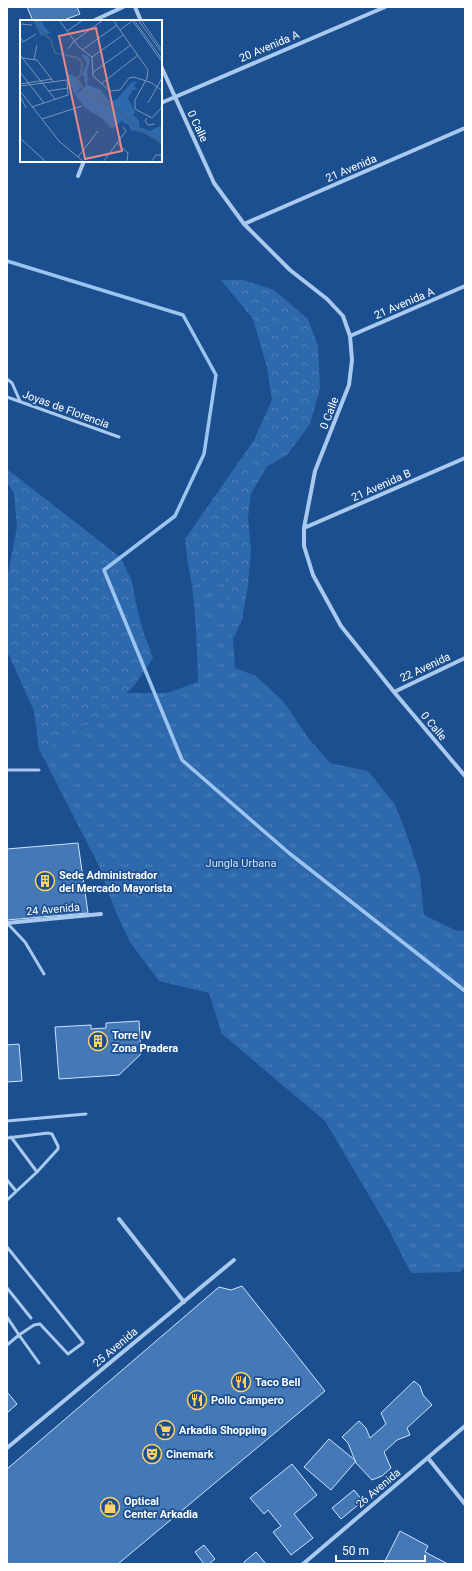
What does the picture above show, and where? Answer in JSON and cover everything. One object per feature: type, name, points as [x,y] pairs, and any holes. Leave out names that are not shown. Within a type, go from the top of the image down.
[{"type":"street","points":[[95,20],[123,7]]},
{"type":"street","points":[[135,7],[141,20]]},
{"type":"street","name":"20 Avenida A","points":[[162,102],[174,96],[385,7]]},
{"type":"street","name":"0 Calle","points":[[162,68],[214,183],[244,224],[290,270],[327,299],[343,316],[350,336],[352,360],[349,386],[315,471],[304,528],[304,546],[313,575],[341,626],[394,692],[465,776]]},
{"type":"street","name":"21 Avenida","points":[[244,224],[465,128]]},
{"type":"street","points":[[78,176],[84,162]]},
{"type":"street","name":"21 Avenida A","points":[[350,336],[465,286]]},
{"type":"street","name":"21 Avenida B","points":[[304,528],[465,458]]},
{"type":"street","name":"22 Avenida","points":[[394,692],[465,658]]},
{"type":"street","name":"24 Avenida","points":[[7,923],[100,914]]},
{"type":"street","points":[[118,1219],[184,1302]]},
{"type":"street","name":"25 Avenida","points":[[7,1448],[234,1260]]},
{"type":"street","name":"26 Avenida","points":[[302,1564],[465,1426]]},
{"type":"street","points":[[428,1458],[465,1504]]},
{"type":"lane","points":[[7,379],[12,383],[20,401]]},
{"type":"lane","name":"Joyas de Florencia","points":[[7,397],[119,438]]},
{"type":"lane","points":[[7,770],[39,770]]},
{"type":"lane","points":[[7,923],[25,942],[44,974]]},
{"type":"lane","points":[[7,1121],[86,1114]]},
{"type":"lane","points":[[7,1200],[37,1172],[58,1149],[52,1134],[48,1133],[9,1138]]},
{"type":"lane","points":[[9,1138],[37,1172]]},
{"type":"lane","points":[[7,1180],[16,1191]]},
{"type":"lane","points":[[7,1247],[83,1344],[68,1354],[40,1324],[38,1324],[7,1345]]},
{"type":"lane","points":[[7,1288],[31,1318]]},
{"type":"lane","points":[[7,1317],[39,1363]]},
{"type":"green space","points":[[221,280],[243,280],[274,290],[308,319],[318,346],[320,388],[310,424],[287,455],[267,466],[251,494],[248,518],[251,549],[248,586],[242,620],[233,639],[227,613],[224,572],[192,586],[185,539],[254,440],[272,400],[267,367],[253,319]]},
{"type":"green space","points":[[7,469],[120,557],[132,581],[143,631],[153,658],[134,686],[101,717],[41,753],[39,750],[34,711],[7,651],[7,579],[17,527],[14,493],[7,483]]},
{"type":"green space","name":"Jungla Urbana","points":[[224,572],[227,613],[233,639],[235,668],[256,676],[284,702],[309,739],[330,763],[368,771],[394,803],[406,832],[420,875],[424,915],[457,931],[465,930],[465,1267],[460,1272],[411,1273],[387,1226],[325,1121],[222,1034],[209,993],[159,981],[130,942],[115,910],[99,866],[41,753],[101,717],[126,693],[167,693],[198,682],[192,586]]},
{"type":"building","points":[[27,7],[77,7],[80,14],[64,20],[33,20]]},
{"type":"building","name":"Sede Administrador del Mercado Mayorista","points":[[78,843],[88,913],[7,920],[7,849]]},
{"type":"building","name":"Torre IV Zona Pradera","points":[[139,1021],[141,1054],[119,1075],[59,1079],[55,1027],[91,1025],[91,1029],[106,1028],[106,1023]]},
{"type":"building","points":[[19,1044],[22,1081],[7,1082],[7,1045]]},
{"type":"building","name":"Arkadia Shopping","points":[[242,1286],[325,1391],[118,1564],[7,1564],[7,1469],[219,1287],[231,1290]]},
{"type":"building","points":[[414,1381],[420,1386],[423,1395],[432,1405],[407,1428],[410,1435],[397,1440],[384,1452],[391,1468],[382,1476],[372,1480],[356,1463],[348,1443],[342,1437],[359,1421],[366,1428],[370,1438],[386,1424],[381,1413]]},
{"type":"building","points":[[7,1392],[17,1404],[7,1413]]},
{"type":"building","points":[[329,1439],[356,1461],[331,1490],[304,1467]]},
{"type":"building","points":[[292,1464],[317,1495],[294,1514],[313,1538],[291,1555],[273,1532],[281,1526],[268,1510],[264,1514],[250,1498]]},
{"type":"building","points":[[354,1490],[363,1501],[341,1519],[332,1508]]},
{"type":"building","points":[[400,1531],[428,1546],[425,1552],[448,1564],[384,1563]]},
{"type":"building","points":[[204,1545],[215,1559],[209,1564],[204,1564],[195,1552]]},
{"type":"building","points":[[256,1552],[266,1564],[245,1564],[244,1562]]},
{"type":"waterway","points":[[7,261],[183,315],[216,375],[204,454],[175,516],[104,570],[182,760],[289,853],[465,991]]},
{"type":"place","name":"Sede Administrador del Mercado Mayorista","points":[[45,881]]},
{"type":"place","name":"Torre IV Zona Pradera","points":[[98,1041]]},
{"type":"place","name":"Taco Bell","points":[[241,1382]]},
{"type":"place","name":"Pollo Campero","points":[[197,1400]]},
{"type":"place","name":"Arkadia Shopping","points":[[165,1430]]},
{"type":"place","name":"Cinemark","points":[[152,1454]]},
{"type":"place","name":"Optical Center Arkadia","points":[[110,1507]]}]
